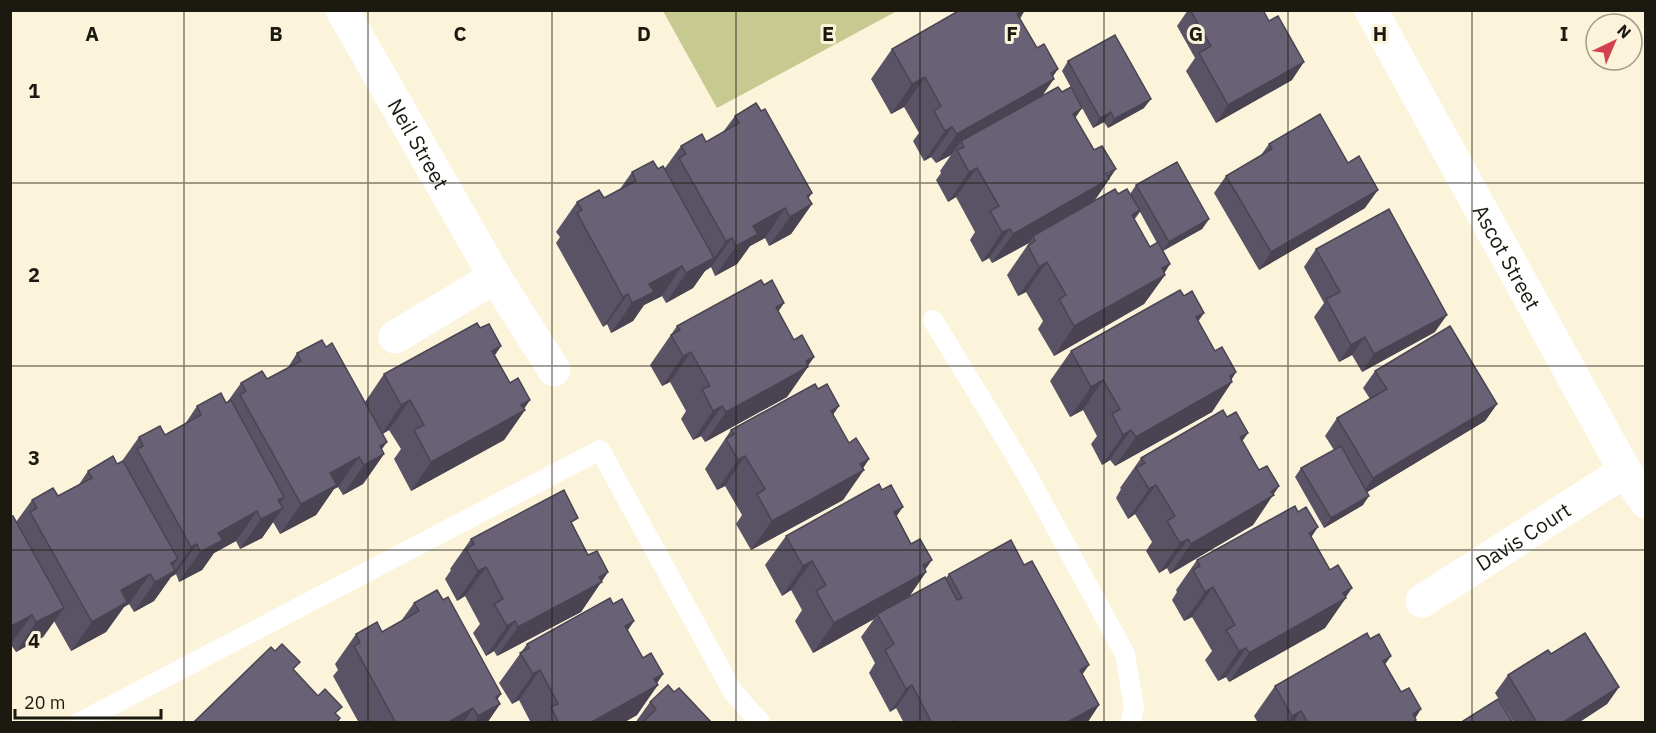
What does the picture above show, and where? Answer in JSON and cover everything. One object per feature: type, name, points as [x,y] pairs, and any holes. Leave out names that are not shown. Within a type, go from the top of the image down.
[{"type":"street","name":"Neil Street","points":[[342,10],[495,277],[554,370]]},
{"type":"street","name":"Ascot Street","points":[[1371,10],[1625,471],[1646,502]]},
{"type":"street","points":[[395,337],[495,277]]},
{"type":"street","name":"Davis Court","points":[[1422,601],[1625,471]]},
{"type":"lane","points":[[933,320],[1024,471],[1125,654],[1134,706],[1131,723]]},
{"type":"lane","points":[[80,723],[600,450],[733,692],[760,723]]},
{"type":"green space","points":[[663,11],[897,11],[717,108]]},
{"type":"building","points":[[960,10],[1024,10],[1017,14],[1037,48],[1044,44],[1058,69],[1051,73],[1054,79],[957,134],[952,127],[945,131],[934,111],[941,106],[925,77],[912,84],[892,49]]},
{"type":"building","points":[[1190,10],[1263,10],[1269,21],[1278,16],[1304,62],[1228,105],[1199,53],[1211,46]]},
{"type":"building","points":[[1115,35],[1151,99],[1114,119],[1111,112],[1100,118],[1068,61]]},
{"type":"building","points":[[1058,87],[1062,92],[1071,87],[1082,108],[1073,114],[1094,150],[1102,146],[1116,169],[1106,174],[1109,179],[1013,234],[1010,229],[1002,232],[990,211],[999,206],[977,168],[969,172],[957,150],[964,147],[961,141]]},
{"type":"building","points":[[756,103],[761,111],[765,109],[812,193],[807,196],[812,204],[790,217],[785,208],[753,226],[758,234],[736,246],[732,238],[726,241],[679,158],[686,154],[681,146],[702,134],[706,142],[739,123],[735,116]]},
{"type":"building","points":[[1320,114],[1348,163],[1359,156],[1378,190],[1271,252],[1226,176],[1272,149],[1269,144]]},
{"type":"building","points":[[653,161],[658,169],[663,166],[714,258],[686,273],[682,266],[649,284],[654,292],[632,303],[628,294],[623,297],[577,213],[582,210],[577,202],[599,190],[604,198],[636,181],[632,172]]},
{"type":"building","points":[[1177,162],[1209,219],[1169,242],[1136,185]]},
{"type":"building","points":[[1115,189],[1118,194],[1127,189],[1140,210],[1132,215],[1150,247],[1158,242],[1170,264],[1162,268],[1165,275],[1074,326],[1059,299],[1066,295],[1047,262],[1039,267],[1028,246],[1035,241],[1033,236]]},
{"type":"building","points":[[1389,209],[1447,315],[1374,354],[1365,337],[1351,345],[1326,299],[1340,292],[1316,249]]},
{"type":"building","points":[[761,280],[764,285],[772,280],[784,303],[776,307],[794,340],[802,335],[814,357],[806,361],[808,367],[726,412],[722,406],[713,411],[702,389],[710,386],[691,352],[683,356],[671,335],[680,330],[677,326]]},
{"type":"building","points":[[1180,290],[1184,296],[1192,291],[1204,313],[1196,317],[1215,351],[1222,347],[1236,372],[1230,376],[1232,382],[1136,437],[1131,430],[1123,435],[1112,414],[1120,409],[1103,380],[1091,387],[1071,351]]},
{"type":"building","points":[[477,323],[480,328],[489,324],[501,346],[492,351],[510,383],[518,378],[530,400],[521,405],[525,410],[431,462],[414,430],[424,425],[410,400],[401,405],[384,374]]},
{"type":"building","points":[[1450,326],[1497,404],[1373,478],[1337,418],[1387,389],[1375,371]]},
{"type":"building","points":[[322,340],[326,347],[332,343],[387,442],[380,446],[384,454],[364,465],[359,457],[330,473],[337,485],[301,504],[240,395],[246,391],[241,383],[262,371],[267,379],[301,361],[297,353]]},
{"type":"building","points":[[815,384],[818,389],[827,384],[839,406],[831,411],[849,443],[856,438],[869,459],[860,464],[864,470],[772,521],[757,494],[765,489],[745,456],[738,460],[726,439],[734,434],[731,430]]},
{"type":"building","points":[[221,393],[226,403],[231,400],[284,497],[278,500],[283,508],[261,519],[257,511],[218,533],[223,540],[200,552],[197,544],[191,547],[137,449],[143,446],[139,437],[160,426],[165,435],[201,415],[197,406]]},
{"type":"building","points":[[1223,410],[1227,417],[1236,412],[1248,433],[1240,437],[1259,470],[1267,466],[1279,486],[1271,492],[1274,495],[1191,544],[1188,539],[1180,543],[1167,521],[1175,516],[1156,485],[1149,489],[1136,468],[1145,463],[1141,458]]},
{"type":"building","points":[[1341,446],[1369,496],[1331,518],[1301,468]]},
{"type":"building","points":[[113,456],[117,464],[123,461],[178,559],[171,563],[175,571],[155,582],[150,574],[121,590],[127,602],[92,622],[30,512],[37,508],[32,500],[53,488],[58,496],[92,478],[88,471]]},
{"type":"building","points":[[879,484],[882,490],[891,485],[903,507],[894,512],[911,544],[920,539],[932,560],[923,565],[926,572],[834,623],[816,591],[826,585],[812,561],[803,566],[786,536]]},
{"type":"building","points":[[564,490],[578,518],[571,522],[588,555],[597,551],[608,572],[599,577],[602,582],[518,627],[515,621],[507,626],[494,604],[503,599],[486,567],[478,571],[466,549],[474,544],[471,539]]},
{"type":"building","points":[[1295,506],[1298,512],[1306,507],[1318,527],[1309,533],[1330,570],[1338,565],[1352,588],[1343,593],[1346,598],[1249,653],[1246,648],[1239,651],[1226,630],[1235,625],[1213,587],[1205,592],[1193,570],[1200,566],[1197,560]]},
{"type":"building","points":[[13,516],[64,608],[36,622],[32,615],[10,627],[10,517]]},
{"type":"building","points":[[1011,540],[1024,565],[1032,561],[1089,665],[1080,670],[1099,705],[1066,723],[955,723],[954,721],[932,723],[912,685],[906,689],[885,650],[894,644],[877,614],[945,577],[957,600],[962,598],[949,574]]},
{"type":"building","points":[[437,590],[443,600],[448,597],[501,694],[496,697],[500,704],[478,716],[473,708],[447,723],[396,723],[354,646],[360,643],[356,634],[377,622],[382,632],[419,611],[414,603]]},
{"type":"building","points":[[610,598],[613,604],[622,599],[634,621],[625,626],[643,658],[651,653],[663,674],[654,679],[658,685],[590,723],[559,723],[551,707],[558,704],[540,670],[533,674],[520,653],[529,648],[527,644]]},
{"type":"building","points":[[1367,633],[1370,639],[1379,634],[1391,656],[1383,661],[1401,692],[1409,688],[1421,709],[1413,714],[1416,720],[1412,723],[1308,723],[1301,711],[1292,716],[1275,686]]},
{"type":"building","points":[[1585,633],[1619,687],[1562,723],[1537,723],[1508,675],[1548,650],[1551,654]]},
{"type":"building","points":[[282,644],[300,662],[293,669],[318,696],[325,689],[342,707],[335,713],[340,718],[336,723],[197,723],[195,721],[271,647],[275,651]]},
{"type":"building","points":[[668,685],[674,692],[679,688],[712,723],[642,723],[656,709],[650,702]]},
{"type":"building","points":[[1498,699],[1513,723],[1464,723],[1463,721]]}]
